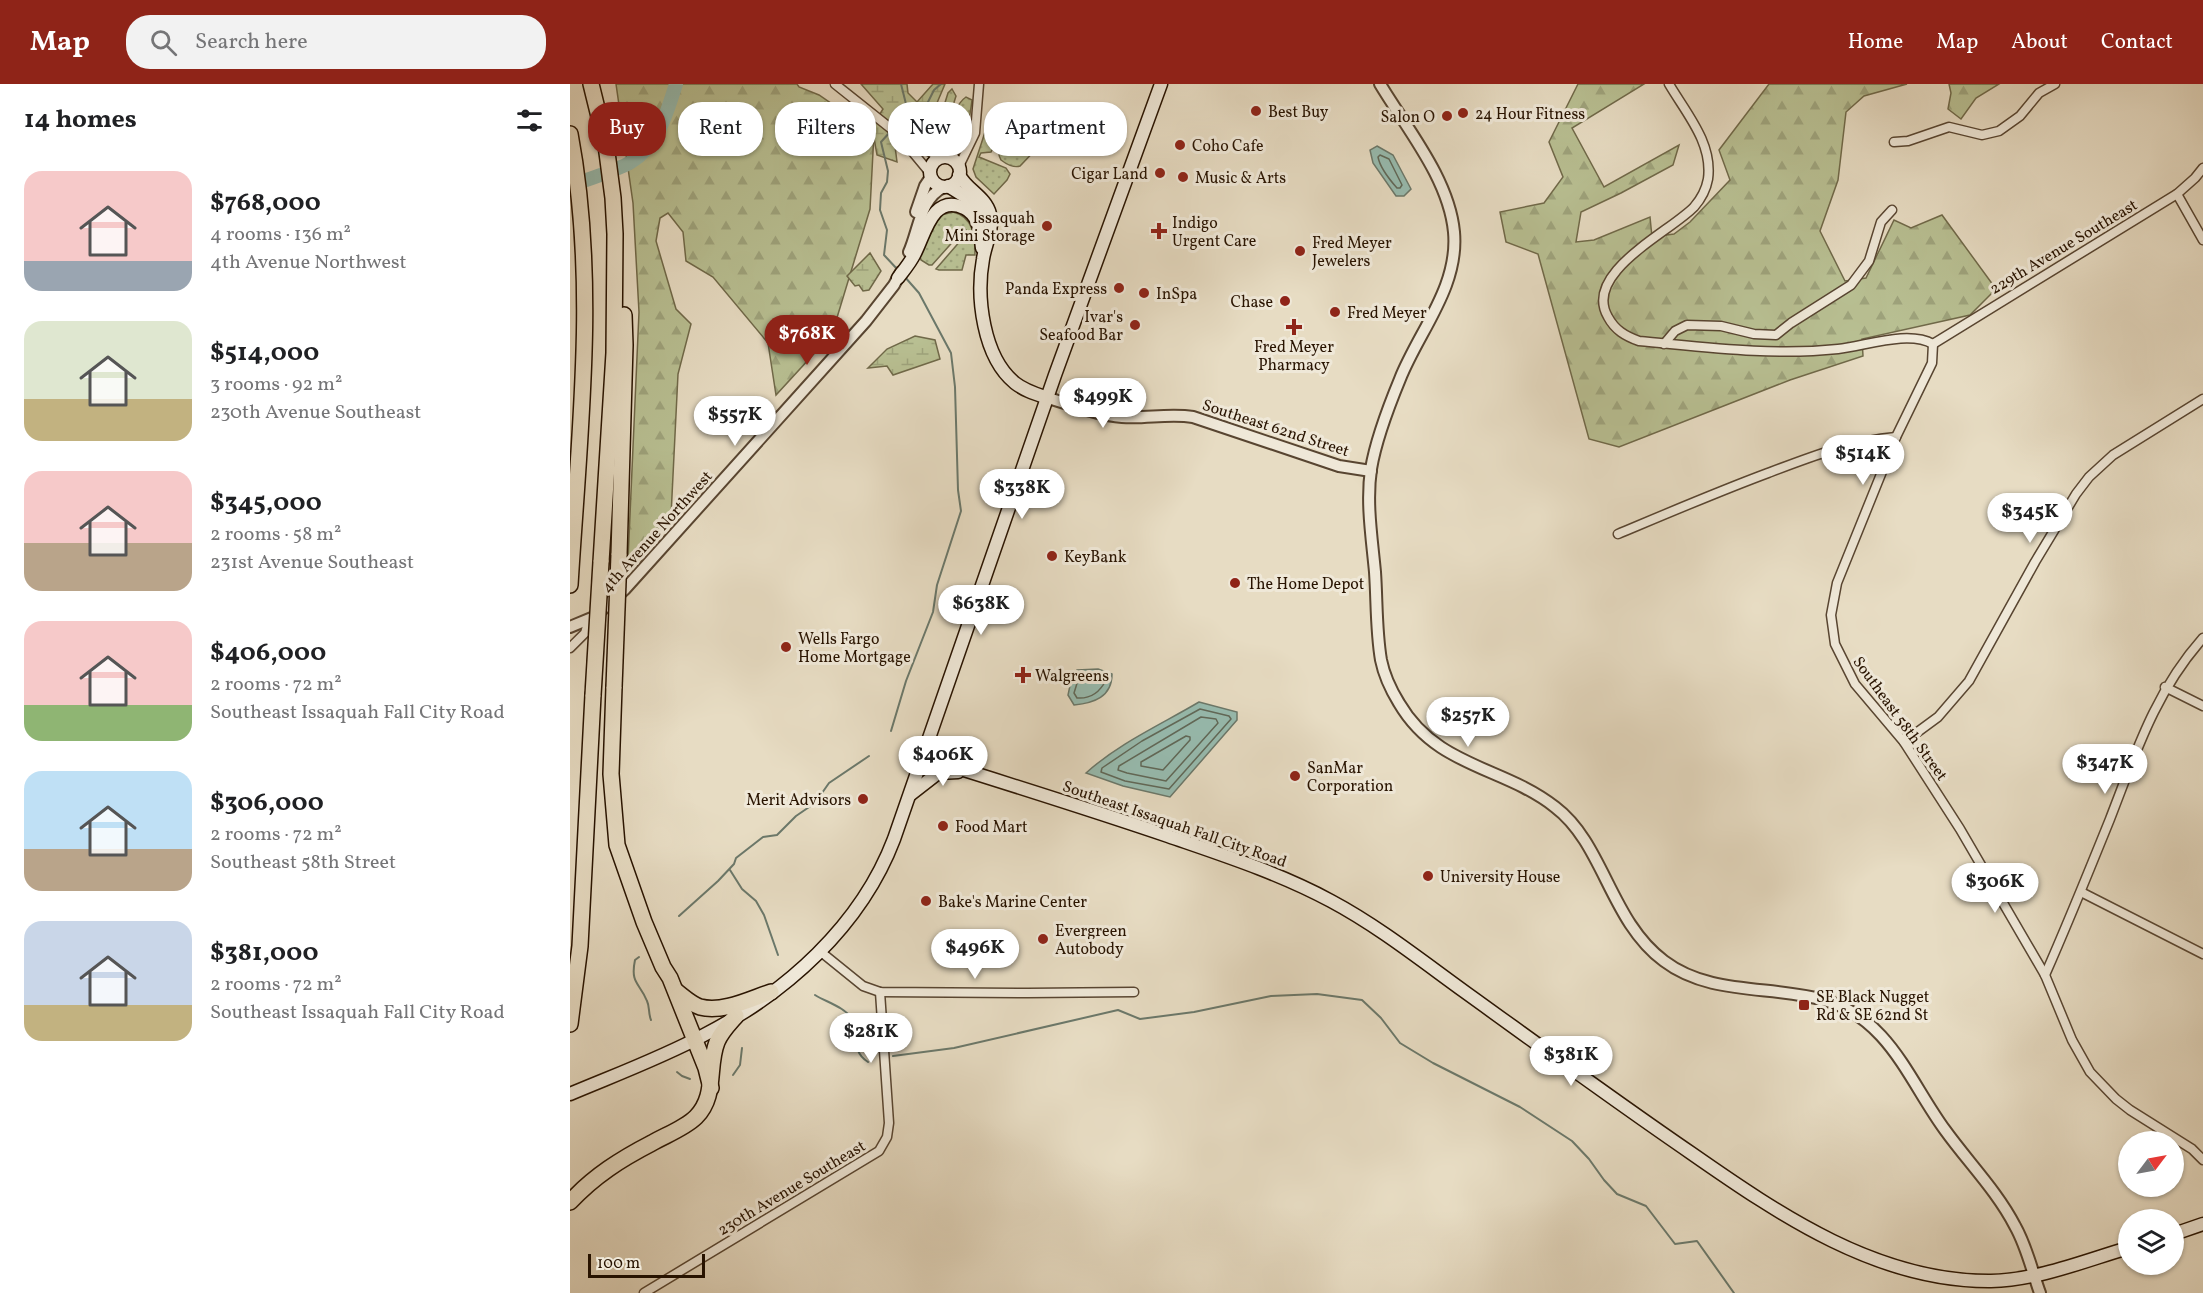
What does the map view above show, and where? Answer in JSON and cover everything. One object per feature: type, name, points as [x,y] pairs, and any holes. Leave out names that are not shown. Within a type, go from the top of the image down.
[{"type":"highway","points":[[591,84],[606,145],[613,198],[625,345],[611,774],[617,845],[628,882],[663,967],[673,984],[708,1072],[711,1088]]},
{"type":"highway","points":[[570,134],[580,205],[585,311],[570,585]]},
{"type":"highway","points":[[570,1024],[580,946],[614,352],[615,234]]},
{"type":"highway","points":[[570,551],[573,533]]},
{"type":"highway","points":[[673,984],[694,1004],[708,1008],[727,1006],[771,992]]},
{"type":"highway","points":[[570,1202],[591,1180],[618,1161],[696,1117],[708,1098],[711,1088],[716,1044],[722,1032],[736,1016]]},
{"type":"main road","points":[[570,1094],[695,1040],[771,992],[821,952],[844,925],[875,879],[889,853],[1048,398],[1161,84]]},
{"type":"main road","points":[[946,186],[955,182],[959,173],[955,161],[943,158],[934,162],[931,175],[936,184],[946,186],[972,201],[983,216],[989,232]]},
{"type":"main road","name":"Southeast 62nd Street","points":[[959,173],[987,206],[991,220],[983,258],[980,288],[987,336],[995,355],[1009,377],[1027,391],[1048,398]]},
{"type":"main road","points":[[896,281],[931,216],[942,208],[950,206],[963,208],[976,218],[980,226],[983,258]]},
{"type":"main road","name":"Southeast Issaquah Fall City Road","points":[[923,758],[1192,844],[1292,881],[1334,902],[1400,946],[1727,1178],[1815,1233],[1886,1263],[1922,1274],[1989,1281],[2034,1276],[2118,1251]]},
{"type":"main road","points":[[909,796],[938,773],[946,771],[977,774]]},
{"type":"main road","points":[[2184,1231],[2203,1224]]},
{"type":"street","points":[[835,84],[888,126]]},
{"type":"street","points":[[959,173],[961,162],[973,139],[979,84]]},
{"type":"street","points":[[1380,84],[1440,183],[1451,215],[1454,250],[1450,274],[1441,298],[1408,360],[1394,393],[1376,447],[1371,471],[1370,501],[1381,659],[1390,686],[1402,708],[1438,746],[1458,759],[1535,793],[1568,818],[1587,846],[1631,928],[1665,962],[1695,978],[1714,984],[1821,998],[1856,1014],[1879,1032],[1900,1058],[1941,1126],[2009,1215],[2022,1239],[2040,1293]]},
{"type":"street","points":[[1618,534],[1707,496],[1824,452],[1867,440],[1896,437],[1932,363],[1933,344],[1923,338],[1905,338],[1840,348],[1756,352],[1639,341],[1622,333],[1608,318],[1603,301],[1612,276],[1623,263],[1688,213],[1704,192],[1708,166],[1705,147],[1669,84]]},
{"type":"street","points":[[1893,142],[1908,141],[1948,127],[1982,135],[1999,131],[2020,116],[2039,93],[2055,84]]},
{"type":"street","points":[[938,156],[943,158],[959,149],[976,123]]},
{"type":"street","points":[[911,248],[916,212],[931,175],[919,156]]},
{"type":"street","name":"229th Avenue Southeast","points":[[1933,344],[2176,194],[2186,187],[2203,168]]},
{"type":"street","points":[[907,262],[926,204],[931,195],[946,186]]},
{"type":"street","points":[[2176,194],[2203,240]]},
{"type":"street","points":[[1664,344],[1675,331],[1687,325],[1721,326],[1754,334],[1776,335],[1799,317],[1851,285],[1869,261],[1881,222],[1892,210]]},
{"type":"street","name":"4th Avenue Northwest","points":[[570,627],[589,619],[608,606],[625,589],[837,354],[896,281]]},
{"type":"street","name":"Southeast 62nd Street","points":[[1048,398],[1104,415],[1193,417],[1339,466],[1371,471]]},
{"type":"street","points":[[1904,742],[1938,717],[1969,681],[2041,552],[2089,477],[2113,455],[2203,399]]},
{"type":"street","name":"Southeast 58th Street","points":[[1896,437],[1837,584],[1831,615],[1832,632],[1841,659],[1855,684],[1904,742],[1960,829],[2045,975],[2072,1040],[2090,1072],[2100,1084],[2130,1110],[2192,1149],[2203,1160]]},
{"type":"street","points":[[570,648],[585,633],[589,619]]},
{"type":"street","points":[[2045,975],[2081,892],[2146,726],[2165,687],[2203,638]]},
{"type":"street","points":[[2165,687],[2203,706]]},
{"type":"street","points":[[2081,892],[2203,954]]},
{"type":"street","points":[[821,952],[856,982],[880,992],[1134,992]]},
{"type":"street","name":"230th Avenue Southeast","points":[[644,1293],[879,1151],[887,1137],[889,1123],[880,992]]},
{"type":"green space","points":[[616,84],[797,84],[829,102],[775,102],[775,156],[873,156],[870,209],[832,334],[776,395],[768,343],[713,277],[686,261],[683,232],[668,213],[660,218],[656,241],[676,309],[691,324],[678,374],[671,516],[628,560],[639,312],[633,203],[626,156],[666,156],[666,102],[619,102]]},
{"type":"green space","points":[[861,84],[907,84],[908,93],[917,102],[888,102],[888,156],[896,156],[897,162],[877,155],[876,120],[883,109]]},
{"type":"green space","points":[[933,84],[945,84],[937,102],[917,102]]},
{"type":"green space","points":[[1578,84],[1644,84],[1572,128],[1604,187],[1679,145],[1673,165],[1581,212],[1576,242],[1594,240],[1650,217],[1652,237],[1674,234],[1690,222],[1730,180],[1719,150],[1769,84],[1907,84],[1864,96],[1846,112],[1838,180],[1820,231],[1845,281],[1866,278],[1894,220],[1911,228],[1942,215],[1996,289],[1970,315],[1862,339],[1863,356],[1790,380],[1619,447],[1589,439],[1538,254],[1506,242],[1500,212],[1544,203],[1563,177],[1549,142]]},
{"type":"green space","points":[[1949,84],[1999,84],[1976,98],[1961,119],[1948,109],[1951,93]]},
{"type":"green space","points":[[952,89],[956,96],[954,102],[945,102]]},
{"type":"green space","points":[[966,97],[972,102],[962,102]]},
{"type":"green space","points":[[984,135],[984,153],[979,157],[1006,168],[1010,174],[994,194],[976,177],[973,169]]},
{"type":"green space","points":[[999,156],[1030,156],[1020,166],[1010,165],[1001,160]]},
{"type":"green space","points":[[953,212],[965,218],[969,223],[974,235],[975,255],[966,255],[962,270],[939,270],[936,269],[968,232],[964,228],[956,234],[957,237],[932,265],[921,260],[919,253],[924,238],[941,215]]},
{"type":"green space","points":[[870,253],[881,271],[869,290],[863,291],[859,285],[855,286],[847,276]]},
{"type":"green space","points":[[915,336],[935,340],[940,359],[893,375],[887,366],[868,368],[887,349]]},
{"type":"water","points":[[1377,146],[1393,155],[1411,189],[1404,196],[1396,196],[1373,163],[1370,150]]},
{"type":"water","points":[[1098,669],[1112,674],[1109,688],[1095,700],[1074,705],[1068,695],[1072,676],[1077,670]]},
{"type":"water","points":[[1199,702],[1237,712],[1237,720],[1170,797],[1123,786],[1086,773],[1126,743]]},
{"type":"waterway","points":[[570,186],[617,169],[640,155],[655,138],[676,84]]},
{"type":"waterway","points":[[901,84],[906,102]]},
{"type":"waterway","points":[[928,102],[934,90],[941,84]]},
{"type":"waterway","points":[[888,134],[881,142],[888,171],[887,182],[881,193],[880,210],[887,230],[884,255],[898,270]]},
{"type":"waterway","points":[[891,731],[906,681],[933,612],[937,585],[961,511],[958,490],[955,387],[951,353],[919,293],[904,276]]},
{"type":"waterway","points":[[679,916],[718,881],[734,864],[736,858],[763,837],[777,835],[796,816],[815,803],[829,783],[869,756]]},
{"type":"waterway","points":[[730,870],[742,889],[756,901],[764,915],[778,955]]},
{"type":"waterway","points":[[639,957],[635,960],[634,974],[636,983],[648,1003],[651,1020]]},
{"type":"waterway","points":[[893,1056],[954,1048],[1118,1010],[1140,1019],[1194,1012],[1271,996],[1317,994],[1362,1000],[1381,1018],[1400,1043],[1433,1063],[1520,1107],[1572,1141],[1617,1194],[1646,1206],[1675,1244],[1697,1241],[1734,1293]]},
{"type":"waterway","points":[[815,995],[849,1015],[856,1030],[859,1052],[868,1062]]},
{"type":"waterway","points":[[733,1075],[740,1065],[742,1048]]},
{"type":"waterway","points":[[677,1072],[690,1079]]},
{"type":"place","name":"Best Buy","points":[[1256,111]]},
{"type":"place","name":"24 Hour Fitness","points":[[1463,113]]},
{"type":"place","name":"Salon O","points":[[1447,116]]},
{"type":"place","name":"Coho Cafe","points":[[1180,145]]},
{"type":"place","name":"Cigar Land","points":[[1160,173]]},
{"type":"place","name":"Music & Arts","points":[[1183,177]]},
{"type":"place","name":"Issaquah Mini Storage","points":[[1047,226]]},
{"type":"place","name":"Indigo Urgent Care","points":[[1159,231]]},
{"type":"place","name":"Fred Meyer Jewelers","points":[[1300,251]]},
{"type":"place","name":"Panda Express","points":[[1119,288]]},
{"type":"place","name":"InSpa","points":[[1144,293]]},
{"type":"place","name":"Chase","points":[[1285,301]]},
{"type":"place","name":"Fred Meyer","points":[[1335,312]]},
{"type":"place","name":"Ivar's Seafood Bar","points":[[1135,325]]},
{"type":"place","name":"Fred Meyer Pharmacy","points":[[1294,327]]},
{"type":"place","name":"KeyBank","points":[[1052,556]]},
{"type":"place","name":"The Home Depot","points":[[1235,583]]},
{"type":"place","name":"Wells Fargo Home Mortgage","points":[[786,647]]},
{"type":"place","name":"Walgreens","points":[[1023,675]]},
{"type":"place","name":"SanMar Corporation","points":[[1295,776]]},
{"type":"place","name":"Merit Advisors","points":[[863,799]]},
{"type":"place","name":"Food Mart","points":[[943,826]]},
{"type":"place","name":"University House","points":[[1428,876]]},
{"type":"place","name":"Bake's Marine Center","points":[[926,901]]},
{"type":"place","name":"Evergreen Autobody","points":[[1043,939]]},
{"type":"place","name":"SE Black Nugget Rd & SE 62nd St","points":[[1804,1005]]}]
